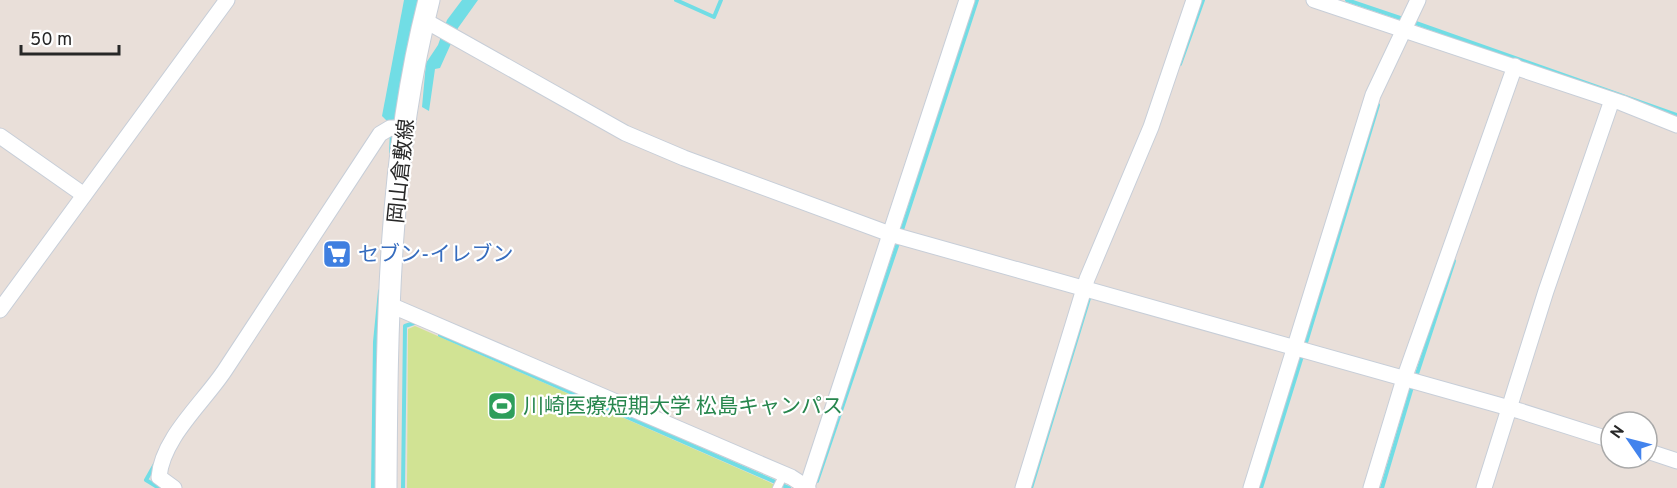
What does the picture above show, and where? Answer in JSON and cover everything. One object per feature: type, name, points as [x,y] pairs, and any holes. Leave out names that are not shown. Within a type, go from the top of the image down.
[{"type":"main road","name":"岡山倉敷線","points":[[386,488],[388,304],[396,128],[426,10]]},
{"type":"street","points":[[0,310],[81,193],[227,0]]},
{"type":"street","points":[[388,304],[780,482],[807,487],[897,236],[967,0]]},
{"type":"street","points":[[1023,488],[1090,290],[1151,127],[1194,0]]},
{"type":"street","points":[[1314,0],[1411,18],[1515,66],[1677,125]]},
{"type":"street","points":[[426,10],[625,132],[684,158],[897,236],[1514,410],[1599,436]]},
{"type":"street","points":[[1251,488],[1300,350],[1373,95],[1411,18]]},
{"type":"street","points":[[1371,488],[1404,379],[1515,66]]},
{"type":"street","points":[[1484,488],[1514,410],[1562,240],[1616,101]]},
{"type":"street","points":[[174,488],[159,477],[159,466],[184,422],[223,373],[380,134],[396,128]]},
{"type":"street","points":[[0,136],[81,193]]},
{"type":"street","points":[[1659,455],[1677,461]]},
{"type":"green space","name":"川崎医療短期大学 松島キャンパス","points":[[415,326],[780,488],[407,488],[408,329]]},
{"type":"water","points":[[404,0],[420,0],[396,119],[387,121],[382,116]]},
{"type":"water","points":[[462,0],[478,0],[458,28],[440,68],[435,69],[429,111],[422,107],[426,63],[438,45],[447,20]]},
{"type":"waterway","points":[[676,0],[714,17],[721,0]]},
{"type":"waterway","points":[[901,233],[977,0]]},
{"type":"waterway","points":[[1180,64],[1203,0]]},
{"type":"waterway","points":[[1347,0],[1406,20]]},
{"type":"waterway","points":[[1413,22],[1677,115]]},
{"type":"waterway","points":[[1305,346],[1378,105]]},
{"type":"waterway","points":[[391,152],[392,132]]},
{"type":"waterway","points":[[817,481],[899,240]]},
{"type":"waterway","points":[[1417,374],[1454,261]]},
{"type":"waterway","points":[[373,488],[375,342],[380,291]]},
{"type":"waterway","points":[[1031,488],[1090,295]]},
{"type":"waterway","points":[[403,488],[405,326],[414,323]]},
{"type":"waterway","points":[[440,335],[789,488]]},
{"type":"waterway","points":[[1261,488],[1303,353]]},
{"type":"waterway","points":[[1382,488],[1412,387]]},
{"type":"waterway","points":[[155,464],[146,480],[159,488]]},
{"type":"place","name":"セブン-イレブン","points":[[337,254]]},
{"type":"place","name":"川崎医療短期大学 松島キャンパス","points":[[502,406]]}]
